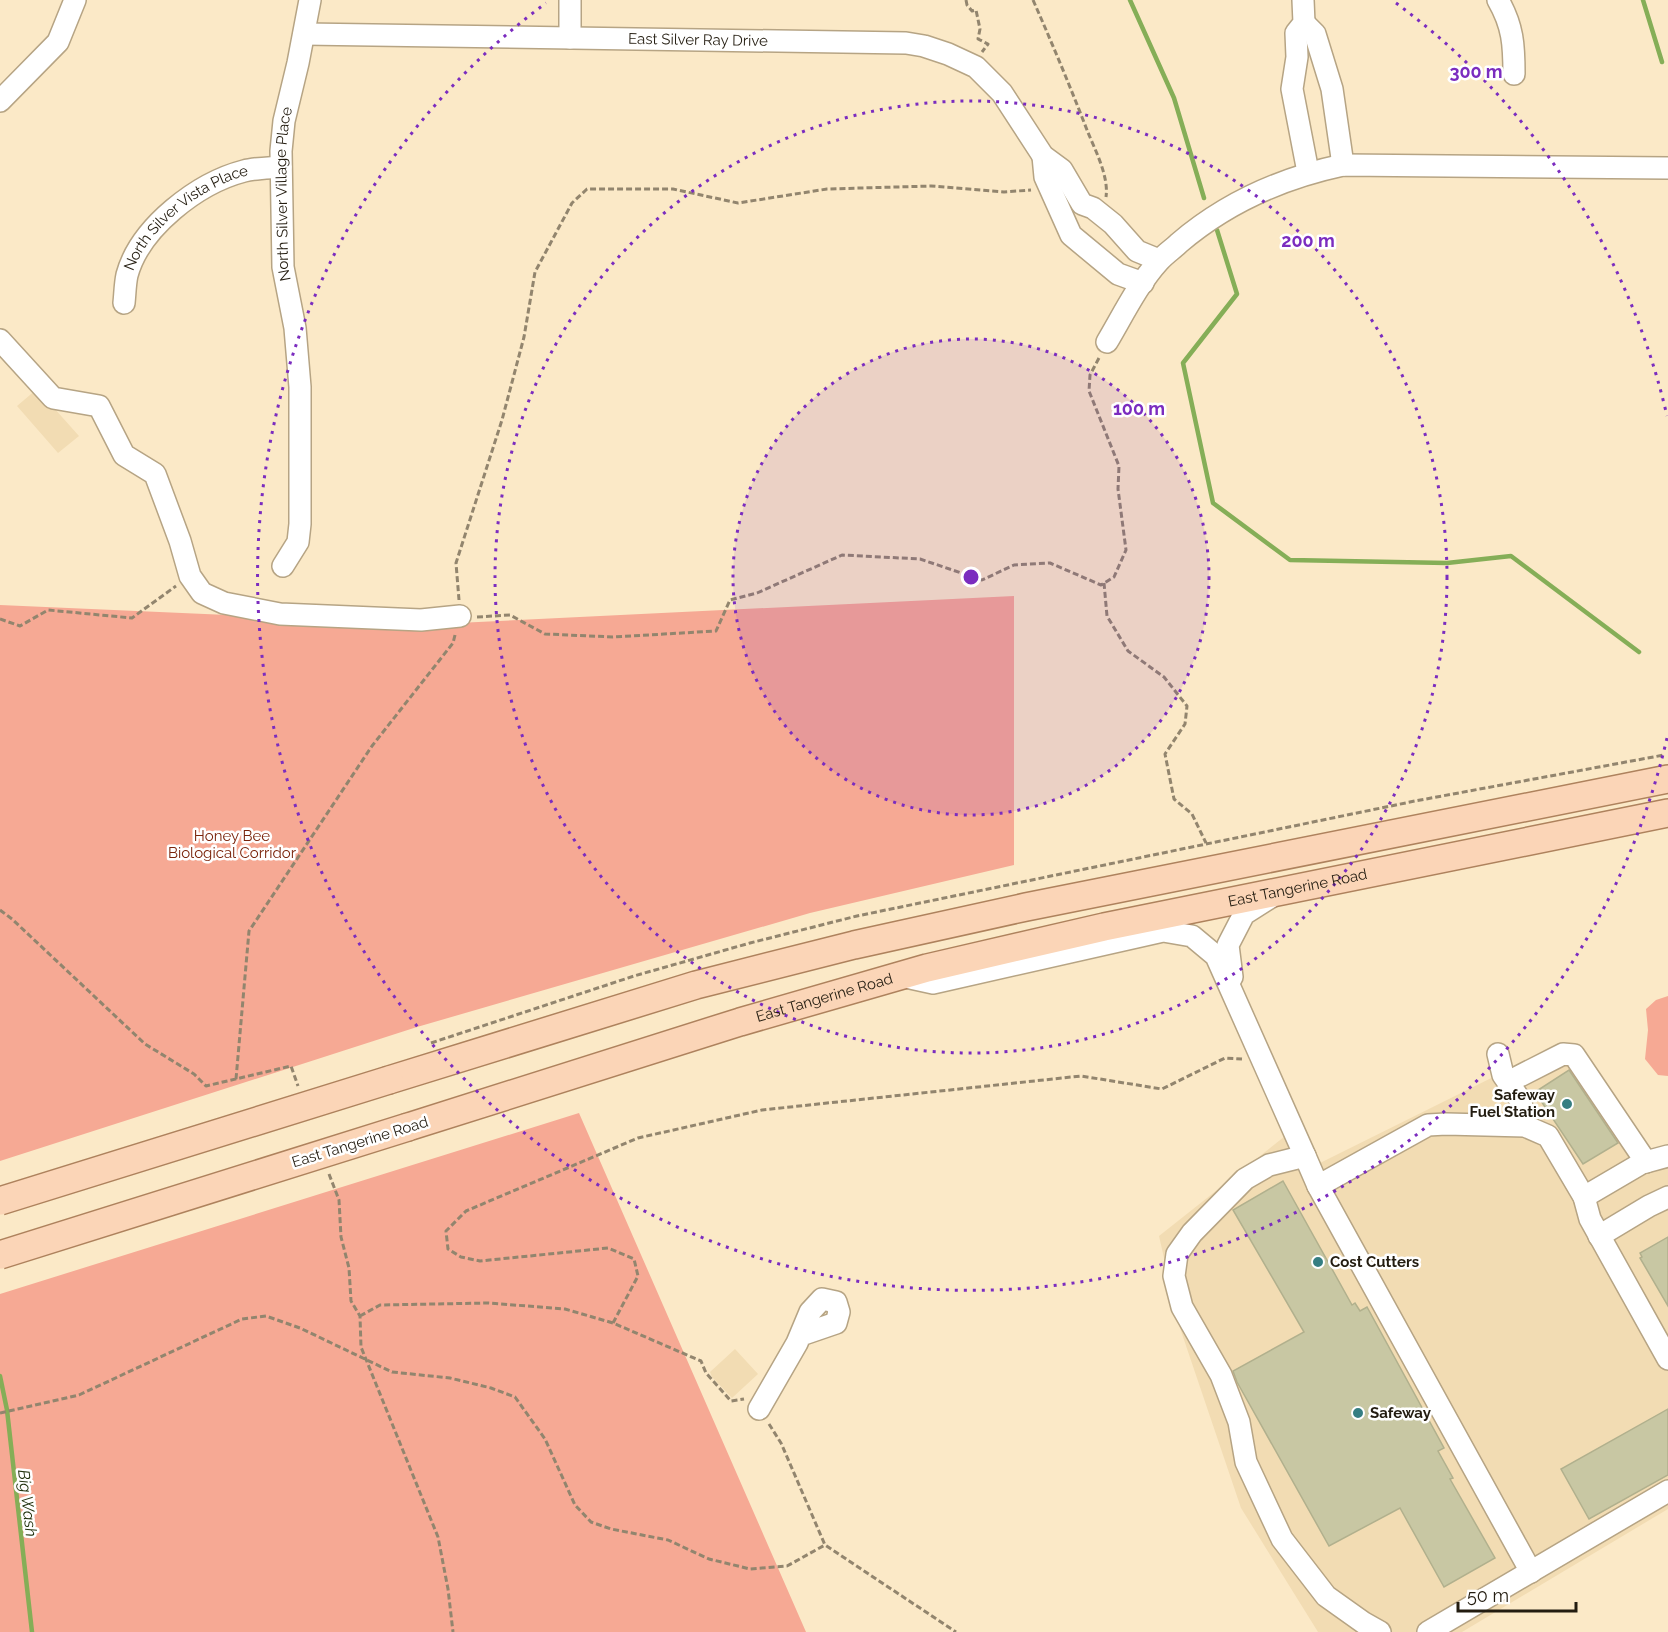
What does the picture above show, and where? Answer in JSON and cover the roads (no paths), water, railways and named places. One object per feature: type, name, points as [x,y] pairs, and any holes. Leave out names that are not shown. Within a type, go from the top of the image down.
[{"type":"main road","points":[[0,1201],[696,985],[843,947],[1026,907],[1668,779]]},
{"type":"main road","name":"East Tangerine Road","points":[[0,1255],[740,1022],[900,976],[1061,936],[1668,813]]},
{"type":"street","points":[[0,101],[58,42],[75,0]]},
{"type":"street","name":"North Silver Village Place","points":[[283,566],[298,542],[300,524],[300,387],[295,328],[284,267],[281,167],[284,121],[310,0]]},
{"type":"street","points":[[570,0],[570,38]]},
{"type":"street","points":[[1303,0],[1304,23],[1296,33],[1297,57],[1292,89],[1308,172]]},
{"type":"street","points":[[1498,0],[1507,15],[1514,39],[1514,74]]},
{"type":"street","points":[[1304,23],[1315,34],[1332,88],[1343,165]]},
{"type":"street","name":"East Silver Ray Drive","points":[[304,34],[906,43],[924,46],[973,66],[1002,93],[1043,156],[1062,170],[1082,204],[1093,208],[1113,224],[1137,251],[1159,260]]},
{"type":"street","name":"East Silver Ray Drive","points":[[1043,156],[1045,177],[1071,235],[1118,274],[1143,283]]},
{"type":"street","points":[[1107,342],[1159,260],[1190,234],[1227,208],[1260,191],[1308,172],[1343,165],[1668,168]]},
{"type":"street","name":"North Silver Vista Place","points":[[124,303],[127,276],[134,259],[158,224],[181,202],[213,182],[245,170],[281,167]]},
{"type":"street","points":[[0,340],[53,398],[99,406],[124,455],[155,474],[180,541],[190,576],[202,593],[224,603],[280,614],[421,620],[460,616]]},
{"type":"street","points":[[1234,998],[1228,945],[1244,914],[1280,891]]},
{"type":"street","points":[[900,976],[933,983],[1163,931],[1192,936],[1216,956],[1318,1186],[1531,1572]]},
{"type":"street","points":[[1498,1054],[1503,1075],[1521,1101],[1525,1126]]},
{"type":"street","points":[[1508,1083],[1563,1054],[1574,1055],[1646,1162]]},
{"type":"street","points":[[1318,1186],[1428,1125],[1525,1126],[1548,1136],[1584,1197],[1590,1219],[1668,1359]]},
{"type":"street","points":[[1305,1156],[1269,1165],[1245,1179],[1192,1233],[1177,1254],[1174,1276],[1182,1307],[1221,1375],[1239,1422],[1246,1462],[1282,1539],[1326,1596],[1380,1632]]},
{"type":"street","points":[[1584,1197],[1646,1162],[1668,1156]]},
{"type":"street","points":[[1599,1236],[1668,1197]]},
{"type":"street","points":[[759,1409],[801,1335]]},
{"type":"street","points":[[1428,1632],[1668,1491]]},
{"type":"waterway","points":[[1130,0],[1174,98],[1204,198]]},
{"type":"waterway","points":[[1643,0],[1662,62]]},
{"type":"waterway","points":[[1217,230],[1237,294],[1183,363],[1213,503],[1290,560],[1447,563],[1511,556],[1639,652]]},
{"type":"waterway","name":"Big Wash","points":[[0,1376],[7,1410],[32,1632]]},
{"type":"place","name":"Safeway Fuel Station","points":[[1567,1104]]},
{"type":"place","name":"Cost Cutters","points":[[1318,1262]]},
{"type":"place","name":"Safeway","points":[[1358,1413]]},
{"type":"park label","name":"Honey Bee Biological Corridor","points":[[232,844]]}]
